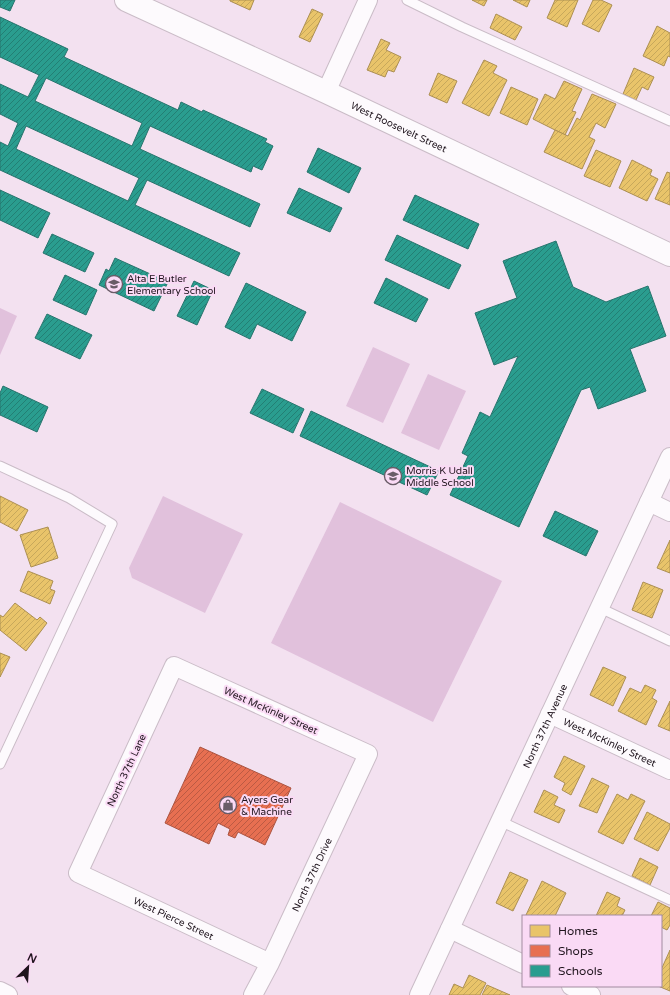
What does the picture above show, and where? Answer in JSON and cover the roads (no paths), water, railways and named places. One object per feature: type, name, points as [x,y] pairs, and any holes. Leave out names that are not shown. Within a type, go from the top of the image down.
[{"type":"street","name":"West Roosevelt Street","points":[[126,0],[326,92],[670,255]]},
{"type":"street","points":[[326,92],[368,0]]},
{"type":"street","name":"North 37th Avenue","points":[[419,995],[670,457]]},
{"type":"street","points":[[649,502],[670,512]]},
{"type":"street","name":"West McKinley Street","points":[[174,666],[368,754]]},
{"type":"street","name":"North 37th Lane","points":[[78,873],[174,666]]},
{"type":"street","name":"West McKinley Street","points":[[550,714],[670,770]]},
{"type":"street","name":"North 37th Drive","points":[[253,995],[270,963],[368,754]]},
{"type":"street","name":"West Pierce Street","points":[[78,873],[270,963]]},
{"type":"street","points":[[450,930],[522,964]]},
{"type":"street","points":[[573,987],[591,995]]},
{"type":"street","points":[[0,991],[8,995]]},
{"type":"lane","points":[[407,0],[462,27],[670,121]]},
{"type":"lane","points":[[0,466],[69,498],[112,524],[0,764]]},
{"type":"lane","points":[[600,608],[670,641]]},
{"type":"lane","points":[[500,821],[670,900]]},
{"type":"place","name":"Alta E Butler Elementary School","points":[[114,284]]},
{"type":"place","name":"Morris K Udall Middle School","points":[[393,476]]},
{"type":"place","name":"Ayers Gear & Machine","points":[[228,805]]}]
